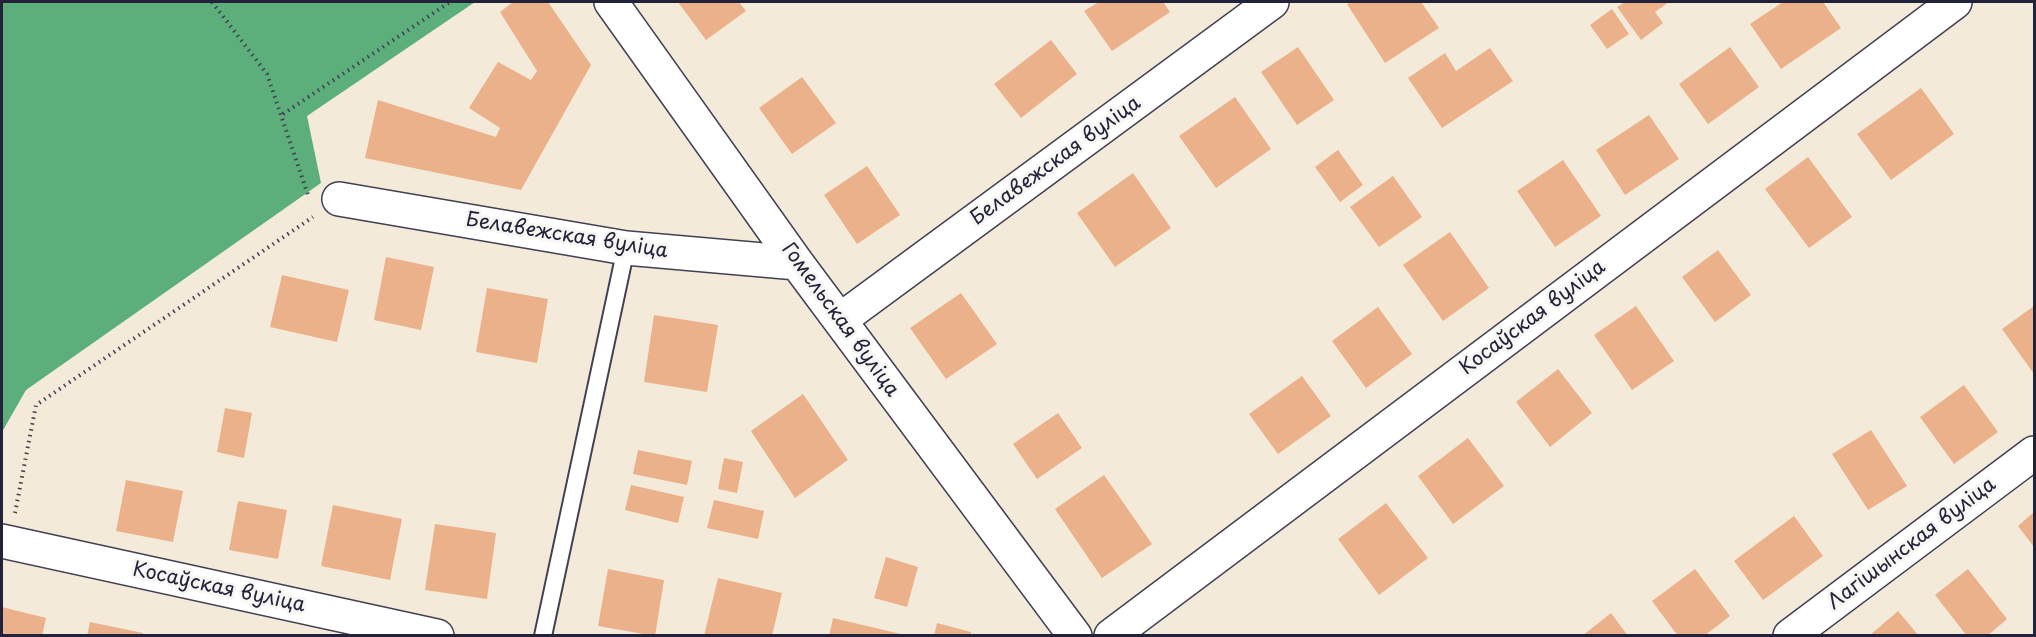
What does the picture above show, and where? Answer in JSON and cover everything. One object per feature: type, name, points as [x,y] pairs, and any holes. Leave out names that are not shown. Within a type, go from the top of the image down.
[{"type":"street","name":"Гомельская вуліца","points":[[611,2],[797,263],[1075,636]]},
{"type":"street","name":"Белавежская вуліца","points":[[840,320],[1272,2]]},
{"type":"street","name":"Косаўская вуліца","points":[[1110,636],[1955,2]]},
{"type":"street","name":"Белавежская вуліца","points":[[326,208],[626,248],[797,263]]},
{"type":"street","name":"Лагішынская вуліца","points":[[1790,636],[2034,453]]},
{"type":"street","name":"Косаўская вуліца","points":[[5,542],[436,636]]},
{"type":"lane","points":[[543,636],[626,248]]},
{"type":"path","points":[[5,542],[36,405],[326,208],[267,74],[212,2]]},
{"type":"path","points":[[283,114],[450,2]]},
{"type":"green space","points":[[2,2],[475,2],[307,116],[321,183],[26,390],[2,432]]},
{"type":"building","points":[[513,2],[548,2],[591,65],[521,190],[365,158],[378,100],[496,137],[500,128],[469,108],[498,62],[531,80],[537,71],[500,12]]},
{"type":"building","points":[[678,2],[739,2],[746,11],[706,40]]},
{"type":"building","points":[[1099,2],[1163,2],[1170,12],[1112,51],[1084,11]]},
{"type":"building","points":[[1351,2],[1421,2],[1439,28],[1385,63],[1347,4]]},
{"type":"building","points":[[1625,2],[1669,2],[1655,12],[1663,23],[1641,40],[1617,7]]},
{"type":"building","points":[[1783,2],[1823,2],[1841,28],[1781,69],[1750,24]]},
{"type":"building","points":[[1612,9],[1629,34],[1607,49],[1590,25]]},
{"type":"building","points":[[1051,40],[1077,74],[1021,118],[994,84]]},
{"type":"building","points":[[1298,47],[1334,100],[1297,125],[1261,72]]},
{"type":"building","points":[[1730,47],[1759,87],[1708,124],[1679,84]]},
{"type":"building","points":[[1490,48],[1513,81],[1442,128],[1408,78],[1445,53],[1456,71]]},
{"type":"building","points":[[802,77],[836,123],[792,154],[759,108]]},
{"type":"building","points":[[1921,88],[1954,134],[1891,180],[1857,134]]},
{"type":"building","points":[[1235,97],[1271,149],[1216,188],[1179,136]]},
{"type":"building","points":[[1649,115],[1679,159],[1625,195],[1596,150]]},
{"type":"building","points":[[1338,150],[1363,185],[1340,202],[1315,167]]},
{"type":"building","points":[[1808,157],[1852,217],[1809,248],[1765,189]]},
{"type":"building","points":[[1563,160],[1601,216],[1555,247],[1517,191]]},
{"type":"building","points":[[867,166],[900,215],[857,244],[824,195]]},
{"type":"building","points":[[1133,173],[1171,228],[1115,267],[1077,213]]},
{"type":"building","points":[[1393,176],[1422,217],[1379,247],[1350,207]]},
{"type":"building","points":[[1450,232],[1489,288],[1443,321],[1403,265]]},
{"type":"building","points":[[1718,250],[1751,295],[1715,322],[1682,277]]},
{"type":"building","points":[[386,257],[434,267],[421,330],[374,320]]},
{"type":"building","points":[[282,275],[349,290],[337,342],[270,327]]},
{"type":"building","points":[[487,288],[548,299],[537,363],[476,352]]},
{"type":"building","points":[[961,293],[997,344],[946,379],[910,328]]},
{"type":"building","points":[[1636,306],[1674,361],[1632,390],[1594,335]]},
{"type":"building","points":[[2034,306],[2034,374],[2002,329]]},
{"type":"building","points":[[1378,307],[1412,354],[1366,388],[1332,341]]},
{"type":"building","points":[[654,315],[718,325],[707,392],[644,382]]},
{"type":"building","points":[[1558,369],[1592,413],[1550,447],[1516,402]]},
{"type":"building","points":[[1302,376],[1331,416],[1278,454],[1249,414]]},
{"type":"building","points":[[1964,385],[1998,432],[1954,464],[1920,417]]},
{"type":"building","points":[[803,394],[848,460],[795,498],[751,431]]},
{"type":"building","points":[[225,408],[252,413],[244,458],[217,452]]},
{"type":"building","points":[[1058,413],[1082,448],[1037,479],[1013,444]]},
{"type":"building","points":[[1871,430],[1907,486],[1868,510],[1832,454]]},
{"type":"building","points":[[1468,438],[1504,486],[1453,524],[1418,476]]},
{"type":"building","points":[[638,450],[692,461],[687,485],[633,474]]},
{"type":"building","points":[[724,458],[743,462],[737,493],[718,489]]},
{"type":"building","points":[[1104,475],[1152,544],[1102,578],[1055,509]]},
{"type":"building","points":[[126,480],[183,491],[173,542],[116,531]]},
{"type":"building","points":[[631,485],[684,497],[678,523],[625,510]]},
{"type":"building","points":[[714,500],[764,511],[758,539],[707,528]]},
{"type":"building","points":[[238,501],[287,510],[278,559],[229,550]]},
{"type":"building","points":[[1386,503],[1428,558],[1379,595],[1338,539]]},
{"type":"building","points":[[333,505],[402,519],[390,580],[321,566]]},
{"type":"building","points":[[2034,512],[2034,547],[2018,526]]},
{"type":"building","points":[[1794,516],[1823,556],[1763,600],[1734,561]]},
{"type":"building","points":[[435,524],[496,533],[487,599],[425,590]]},
{"type":"building","points":[[886,557],[918,567],[907,607],[874,598]]},
{"type":"building","points":[[608,569],[664,580],[655,636],[598,626]]},
{"type":"building","points":[[1695,569],[1730,616],[1704,636],[1678,636],[1652,601]]},
{"type":"building","points":[[1968,569],[2007,619],[1987,636],[1967,636],[1935,595]]},
{"type":"building","points":[[718,578],[782,593],[772,636],[704,636]]},
{"type":"building","points":[[2,607],[46,618],[42,636],[2,636]]},
{"type":"building","points":[[1898,611],[1919,636],[1869,636]]},
{"type":"building","points":[[1611,613],[1628,636],[1582,636]]},
{"type":"building","points":[[833,618],[905,635],[905,636],[829,636]]},
{"type":"building","points":[[90,622],[143,633],[143,636],[87,636]]},
{"type":"building","points":[[937,623],[971,632],[970,636],[934,636]]}]
